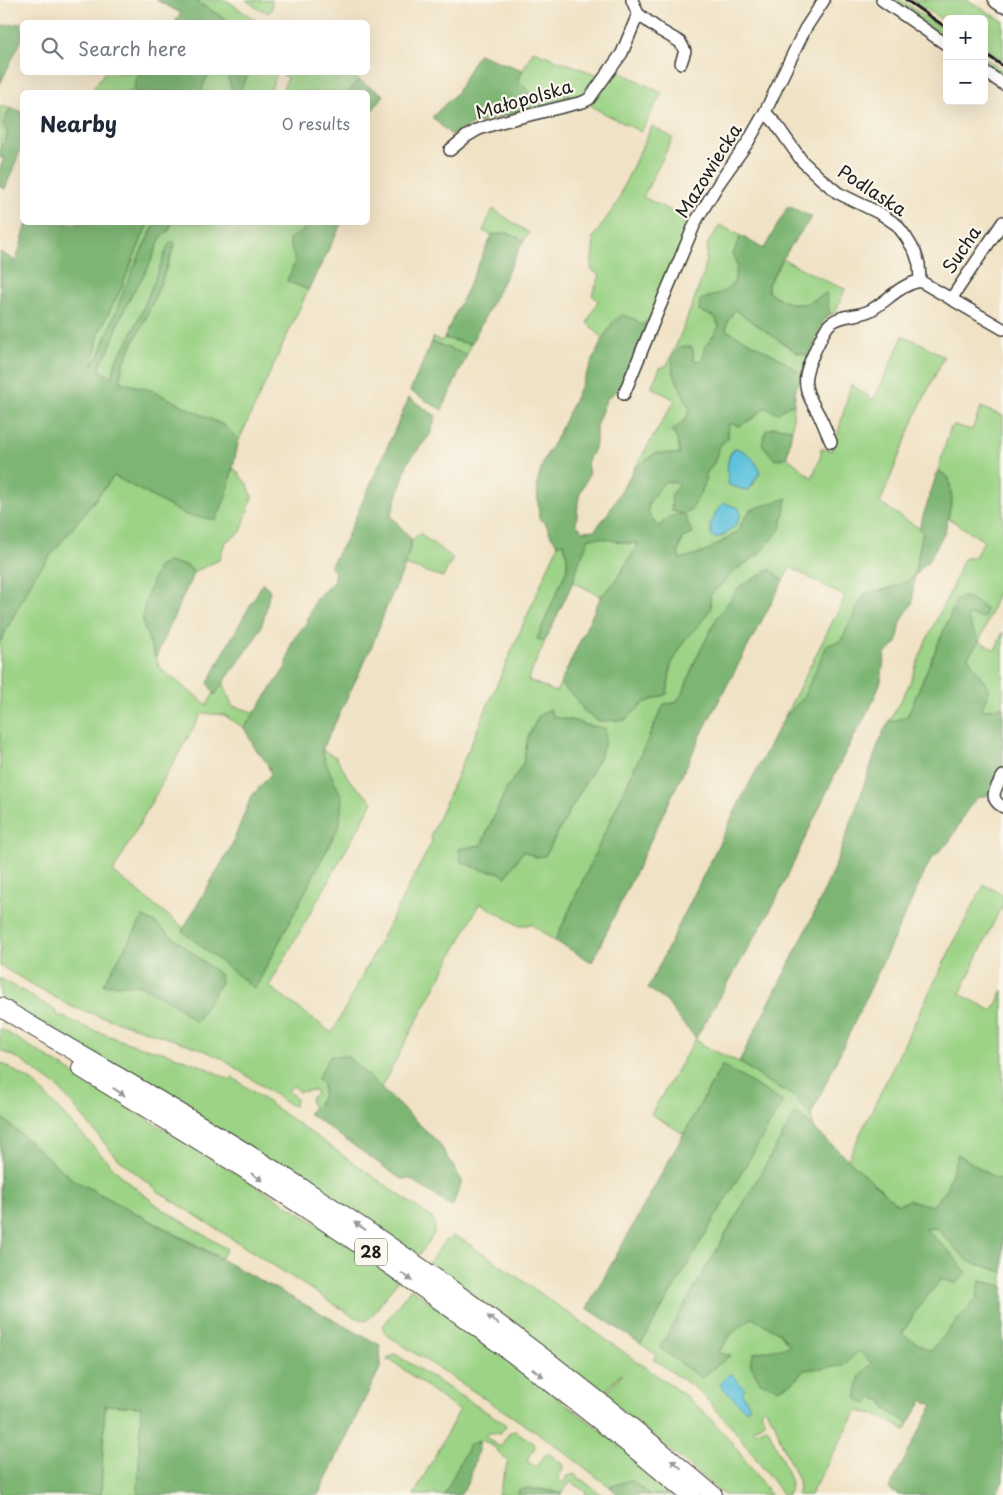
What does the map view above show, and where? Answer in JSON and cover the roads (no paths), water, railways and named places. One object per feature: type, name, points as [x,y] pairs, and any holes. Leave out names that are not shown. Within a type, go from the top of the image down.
[{"type":"main road","points":[[998,0],[1003,4]]},
{"type":"main road","name":"28","points":[[0,1007],[197,1122],[308,1192],[387,1245],[547,1360],[634,1428],[713,1495]]},
{"type":"main road","name":"28","points":[[0,1018],[260,1178],[398,1270],[539,1374],[690,1495]]},
{"type":"street","points":[[632,0],[638,14],[680,42],[685,50],[681,64]]},
{"type":"street","name":"Mazowiecka","points":[[624,394],[696,221],[719,183],[748,142],[806,29],[824,0]]},
{"type":"street","points":[[882,0],[943,41]]},
{"type":"street","name":"Małopolska","points":[[450,150],[479,129],[589,99],[622,53],[638,14]]},
{"type":"street","points":[[988,74],[1003,84]]},
{"type":"street","name":"Podlaska","points":[[765,112],[776,124],[802,161],[820,178],[838,193],[881,214],[897,225],[906,237],[919,264],[920,281]]},
{"type":"street","name":"Sucha","points":[[952,299],[1003,222]]},
{"type":"street","points":[[831,442],[808,394],[805,376],[809,362],[831,323],[870,311],[901,288],[920,281],[1003,329]]},
{"type":"street","points":[[1000,806],[995,800],[994,793],[1003,776]]},
{"type":"water","points":[[736,448],[744,451],[751,457],[757,464],[760,472],[749,490],[729,485],[727,471],[729,460],[730,455]]},
{"type":"water","points":[[724,503],[739,508],[739,517],[734,527],[720,537],[715,538],[712,536],[710,525],[717,510]]},
{"type":"water","points":[[732,1374],[745,1389],[742,1393],[750,1406],[748,1409],[745,1410],[721,1386],[721,1382],[728,1375]]},
{"type":"railway","points":[[906,0],[943,25]]},
{"type":"railway","points":[[988,56],[1003,66]]}]
